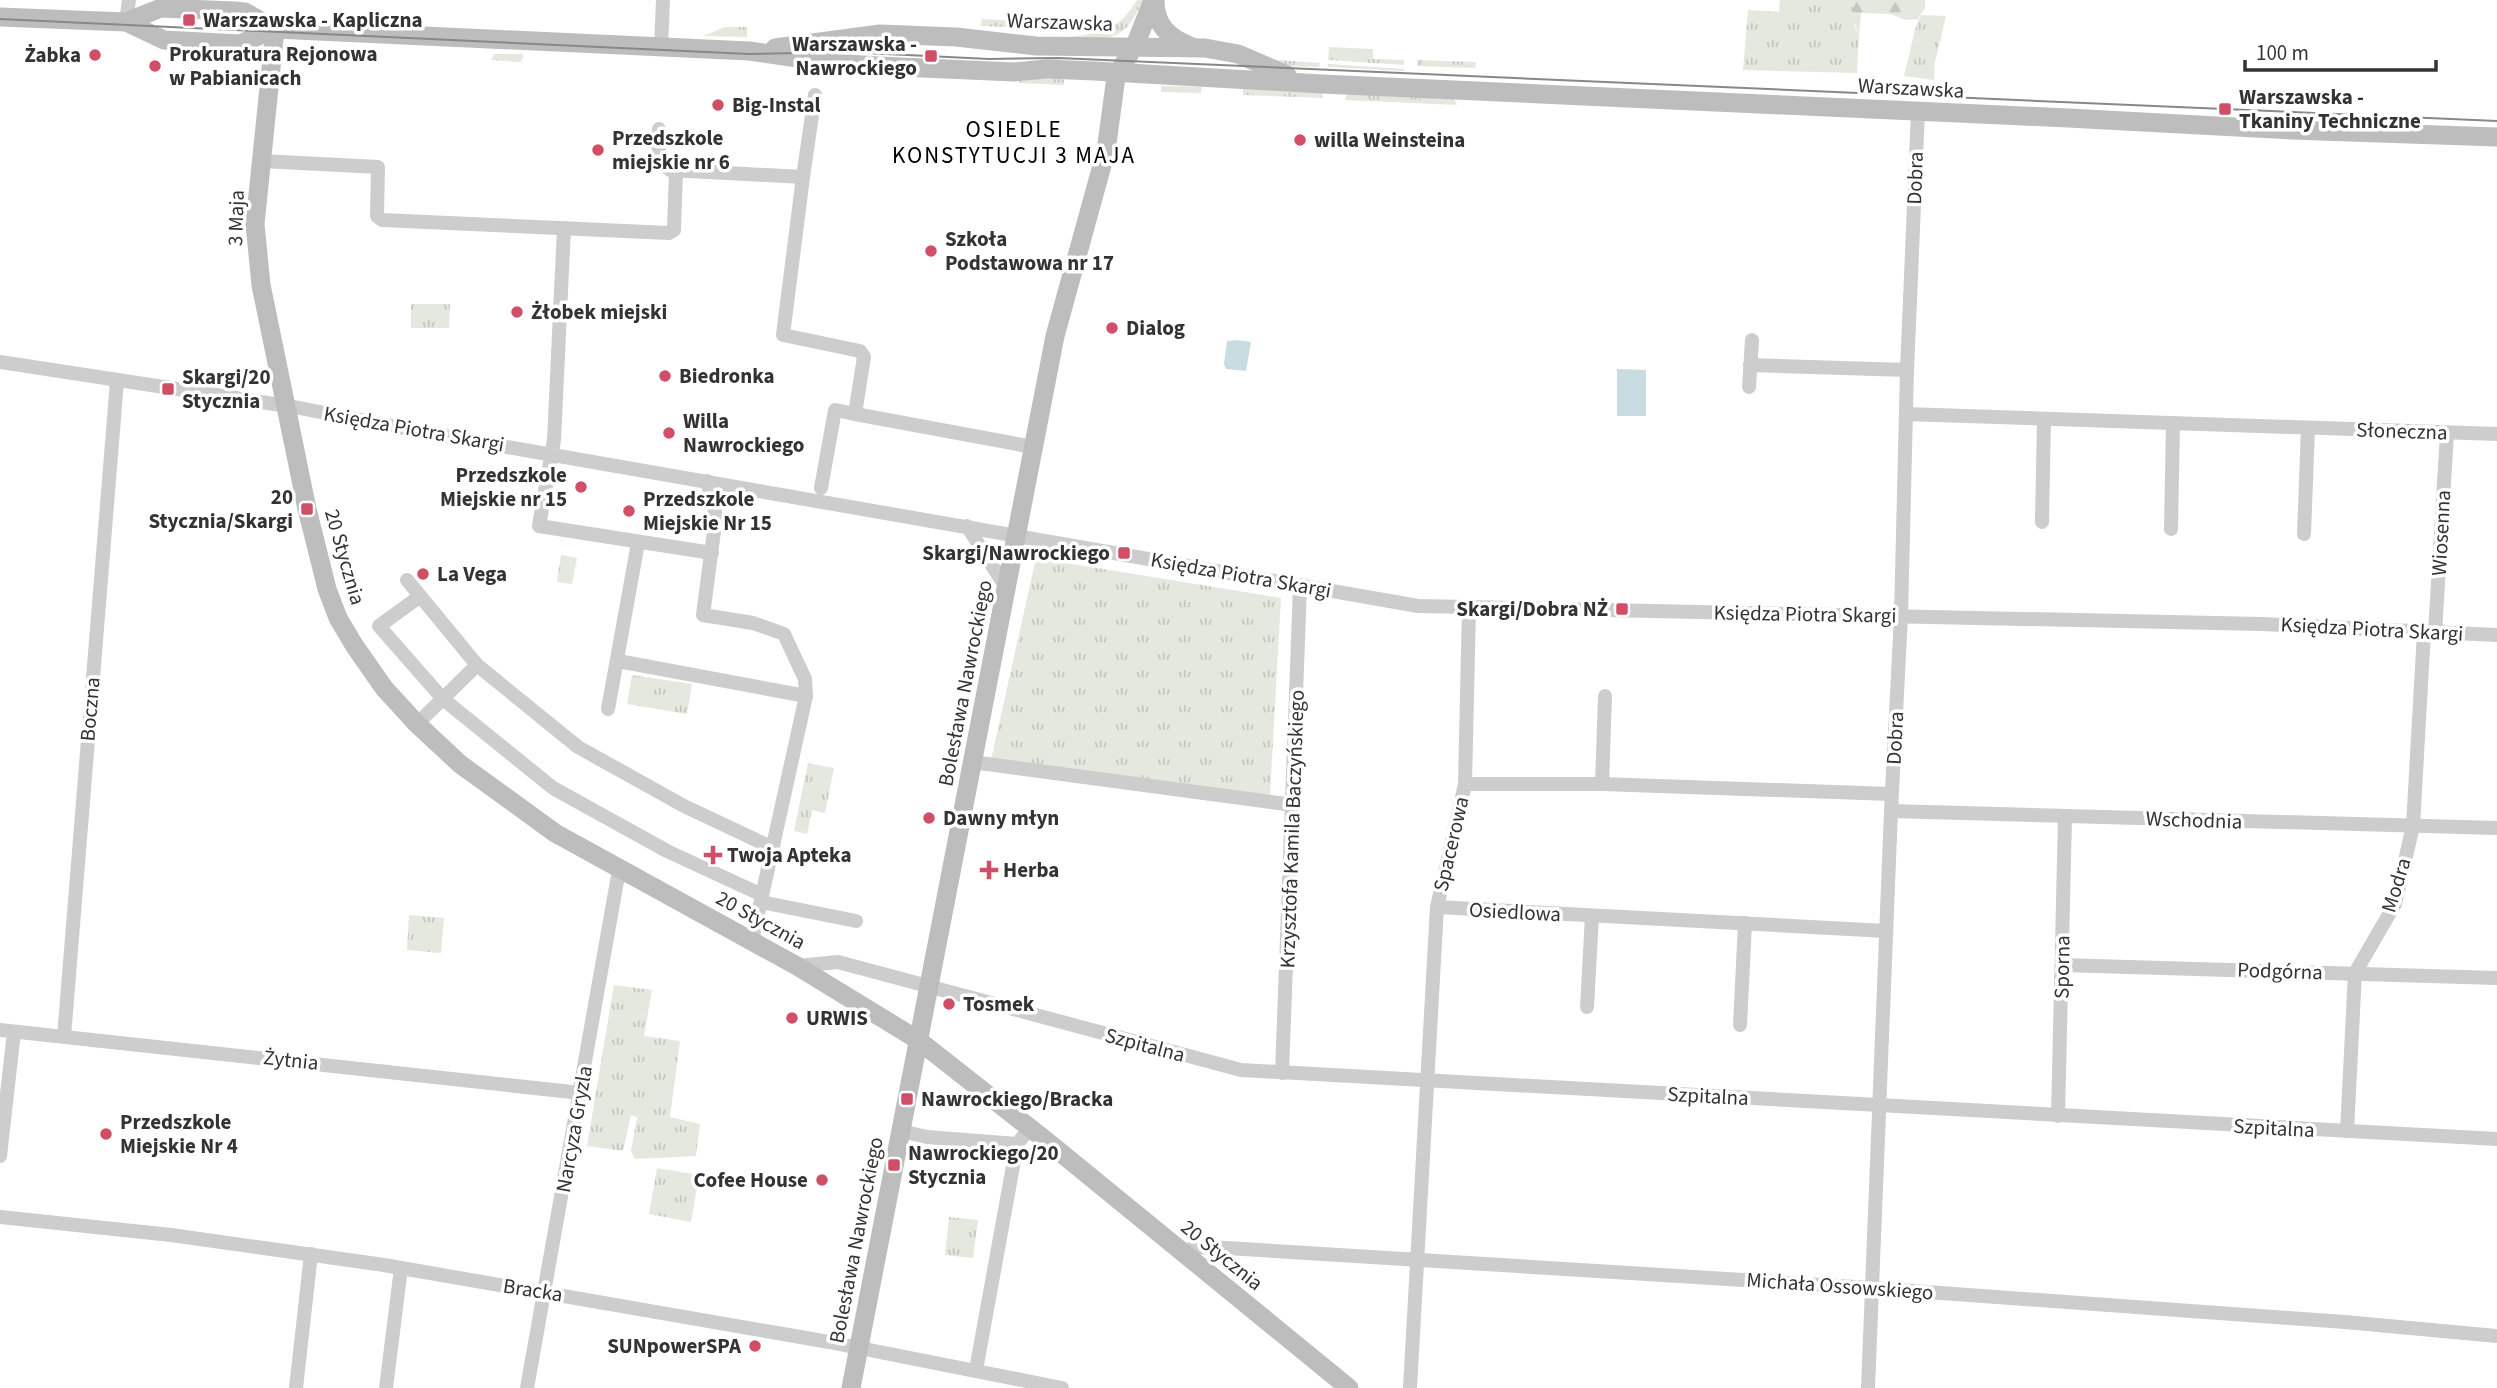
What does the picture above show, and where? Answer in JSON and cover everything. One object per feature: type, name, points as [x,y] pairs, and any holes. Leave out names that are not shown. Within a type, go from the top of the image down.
[{"type":"street","points":[[126,22],[129,0]]},
{"type":"street","points":[[661,47],[663,0]]},
{"type":"street","points":[[1117,72],[1133,47],[1154,0]]},
{"type":"street","points":[[1154,0],[1156,15],[1163,29],[1181,42],[1194,47]]},
{"type":"street","name":"Warszawska","points":[[126,22],[161,8],[234,10],[245,12],[275,29]]},
{"type":"street","name":"Warszawska","points":[[0,17],[126,22],[164,40],[240,44],[275,29],[749,51],[832,63],[878,66],[1014,72],[1047,69],[1117,72],[2291,130],[2497,137]]},
{"type":"street","name":"3 Maja","points":[[275,29],[255,224],[256,253],[286,406]]},
{"type":"street","name":"Warszawska","points":[[749,51],[880,34],[956,37],[1023,46],[1194,47],[1226,50],[1286,75],[1322,84]]},
{"type":"street","name":"Bolesława Nawrockiego","points":[[850,1388],[1055,335],[1105,151],[1117,72]]},
{"type":"street","points":[[815,95],[783,335],[863,353],[855,414]]},
{"type":"street","name":"Dobra","points":[[1868,1388],[1891,793],[1901,616],[1907,370],[1918,111]]},
{"type":"street","points":[[659,129],[658,150],[664,166],[670,170],[803,177]]},
{"type":"street","points":[[262,161],[377,167],[377,216],[382,220],[673,232],[676,171]]},
{"type":"street","points":[[564,229],[552,454],[539,526],[712,553]]},
{"type":"street","points":[[1749,387],[1752,340]]},
{"type":"street","name":"Księdza Piotra Skargi","points":[[0,362],[286,406],[1418,606],[2262,624],[2497,635]]},
{"type":"street","points":[[1750,365],[1907,370]]},
{"type":"street","name":"Boczna","points":[[64,1037],[117,381]]},
{"type":"street","name":"20 Stycznia","points":[[286,406],[315,542],[327,589],[338,618],[384,688],[417,724],[460,764],[510,803],[555,833],[797,966],[918,1040],[1349,1388]]},
{"type":"street","points":[[821,488],[835,410],[1033,447]]},
{"type":"street","name":"Słoneczna","points":[[1906,414],[2497,434]]},
{"type":"street","points":[[2042,522],[2044,419]]},
{"type":"street","points":[[2171,529],[2173,423]]},
{"type":"street","points":[[2304,534],[2308,428]]},
{"type":"street","name":"Wiosenna","points":[[2430,632],[2447,433]]},
{"type":"street","points":[[707,481],[716,516],[703,615],[753,623],[783,634],[805,679],[806,696],[752,941]]},
{"type":"street","points":[[967,526],[1007,589]]},
{"type":"street","points":[[608,709],[638,543]]},
{"type":"street","points":[[407,580],[477,665],[578,747],[684,806],[773,848]]},
{"type":"street","name":"Krzysztofa Kamila Baczyńskiego","points":[[1282,1073],[1300,586]]},
{"type":"street","points":[[419,597],[379,626],[443,699],[564,796],[762,899],[856,921]]},
{"type":"street","name":"Spacerowa","points":[[1410,1388],[1437,907],[1465,784],[1469,607]]},
{"type":"street","name":"Modra","points":[[2347,1132],[2355,973],[2395,904],[2413,826],[2430,632]]},
{"type":"street","points":[[618,661],[806,696]]},
{"type":"street","points":[[417,724],[477,665]]},
{"type":"street","points":[[1602,784],[1605,696]]},
{"type":"street","points":[[972,762],[1293,805]]},
{"type":"street","points":[[1465,784],[1602,784],[1891,793]]},
{"type":"street","name":"Wschodnia","points":[[1891,811],[2497,828]]},
{"type":"street","name":"Sporna","points":[[2058,1116],[2065,817]]},
{"type":"street","name":"Narcyza Gryzla","points":[[527,1388],[619,870]]},
{"type":"street","name":"Osiedlowa","points":[[1437,907],[1886,931]]},
{"type":"street","name":"Osiedlowa","points":[[1587,1007],[1592,916]]},
{"type":"street","points":[[1740,1025],[1745,923]]},
{"type":"street","name":"Szpitalna","points":[[797,966],[838,962],[1241,1070],[2497,1139]]},
{"type":"street","name":"Podgórna","points":[[2062,965],[2497,978]]},
{"type":"street","points":[[0,1156],[7,1031]]},
{"type":"street","name":"Żytnia","points":[[7,1031],[581,1093]]},
{"type":"street","points":[[975,1370],[1017,1144],[1030,1128]]},
{"type":"street","points":[[901,1131],[927,1137],[1017,1144]]},
{"type":"street","name":"Bracka","points":[[0,1217],[171,1235],[401,1268],[858,1348],[1062,1388]]},
{"type":"street","name":"Michała Ossowskiego","points":[[1183,1253],[1192,1248],[1210,1247],[1872,1288],[2325,1320],[2497,1336]]},
{"type":"street","points":[[296,1388],[311,1254]]},
{"type":"street","points":[[386,1388],[401,1268]]},
{"type":"green space","points":[[1137,0],[1143,0],[1123,31],[1107,38],[1070,37],[1109,28],[1123,18]]},
{"type":"green space","points":[[1780,0],[1854,0],[1855,27],[1859,35],[1857,73],[1743,70],[1748,10],[1779,12]]},
{"type":"green space","points":[[1854,0],[1925,0],[1925,8],[1918,19],[1906,20],[1890,14],[1861,13],[1859,35],[1852,15]]},
{"type":"green space","points":[[1921,15],[1946,16],[1935,62],[1934,80],[1904,76]]},
{"type":"green space","points":[[982,19],[1034,22],[1033,28],[981,26]]},
{"type":"green space","points":[[725,27],[747,27],[747,37],[703,36]]},
{"type":"green space","points":[[1329,47],[1373,49],[1373,59],[1404,60],[1404,65],[1328,60]]},
{"type":"green space","points":[[494,54],[523,54],[523,58],[520,62],[492,60]]},
{"type":"green space","points":[[1263,59],[1320,63],[1319,67],[1281,66]]},
{"type":"green space","points":[[1417,60],[1476,62],[1475,68],[1417,66]]},
{"type":"green space","points":[[1328,64],[1404,69],[1404,71],[1328,67]]},
{"type":"green space","points":[[1019,78],[1062,79],[1064,85],[1019,83]]},
{"type":"green space","points":[[1161,86],[1202,87],[1201,93],[1161,92]]},
{"type":"green space","points":[[1243,89],[1322,93],[1323,98],[1243,95]]},
{"type":"green space","points":[[1347,94],[1454,99],[1457,105],[1345,100]]},
{"type":"green space","points":[[411,304],[450,304],[449,328],[411,328]]},
{"type":"green space","points":[[561,555],[577,558],[572,584],[557,582]]},
{"type":"green space","points":[[1036,558],[1281,598],[1270,795],[991,760]]},
{"type":"green space","points":[[632,675],[692,684],[687,714],[627,704]]},
{"type":"green space","points":[[808,763],[834,768],[825,813],[812,810],[807,834],[794,831]]},
{"type":"green space","points":[[409,915],[444,918],[441,953],[407,950]]},
{"type":"green space","points":[[614,985],[652,990],[644,1036],[680,1041],[670,1117],[700,1124],[696,1156],[635,1159],[631,1151],[637,1117],[631,1115],[623,1151],[587,1146]]},
{"type":"green space","points":[[657,1168],[699,1175],[691,1222],[649,1214]]},
{"type":"green space","points":[[949,1217],[978,1220],[973,1258],[945,1255]]},
{"type":"shaded area","points":[[1227,341],[1251,342],[1246,371],[1226,369],[1224,364]]},
{"type":"shaded area","points":[[1617,369],[1646,370],[1646,416],[1617,416]]},
{"type":"tram line","points":[[0,19],[749,54],[845,52],[989,59],[1058,58],[2497,121]]},
{"type":"place","name":"Warszawska - Kapliczna","points":[[189,20]]},
{"type":"place","name":"Żabka","points":[[95,55]]},
{"type":"place","name":"Warszawska - Nawrockiego","points":[[931,56]]},
{"type":"place","name":"Prokuratura Rejonowa w Pabianicach","points":[[155,66]]},
{"type":"place","name":"Big-Instal","points":[[718,105]]},
{"type":"place","name":"Warszawska - Tkaniny Techniczne","points":[[2225,109]]},
{"type":"place","name":"willa Weinsteina","points":[[1300,140]]},
{"type":"place","name":"Przedszkole miejskie nr 6","points":[[598,150]]},
{"type":"place","name":"Szkoła Podstawowa nr 17","points":[[931,251]]},
{"type":"place","name":"Żłobek miejski","points":[[517,312]]},
{"type":"place","name":"Dialog","points":[[1112,328]]},
{"type":"place","name":"Biedronka","points":[[665,376]]},
{"type":"place","name":"Skargi/20 Stycznia","points":[[168,389]]},
{"type":"place","name":"Willa Nawrockiego","points":[[669,433]]},
{"type":"place","name":"Przedszkole Miejskie nr 15","points":[[581,487]]},
{"type":"place","name":"20 Stycznia/Skargi","points":[[307,509]]},
{"type":"place","name":"Przedszkole Miejskie Nr 15","points":[[629,511]]},
{"type":"place","name":"Skargi/Nawrockiego","points":[[1124,553]]},
{"type":"place","name":"La Vega","points":[[423,574]]},
{"type":"place","name":"Skargi/Dobra NŻ","points":[[1622,609]]},
{"type":"place","name":"Dawny młyn","points":[[929,818]]},
{"type":"place","name":"Twoja Apteka","points":[[713,855]]},
{"type":"place","name":"Herba","points":[[989,870]]},
{"type":"place","name":"Tosmek","points":[[949,1004]]},
{"type":"place","name":"URWIS","points":[[792,1018]]},
{"type":"place","name":"Nawrockiego/Bracka","points":[[907,1099]]},
{"type":"place","name":"Przedszkole Miejskie Nr 4","points":[[106,1134]]},
{"type":"place","name":"Nawrockiego/20 Stycznia","points":[[894,1165]]},
{"type":"place","name":"Cofee House","points":[[822,1180]]},
{"type":"place","name":"SUNpowerSPA","points":[[755,1346]]},
{"type":"district","name":"OSIEDLE KONSTYTUCJI 3 MAJA","points":[[1014,142]]}]
